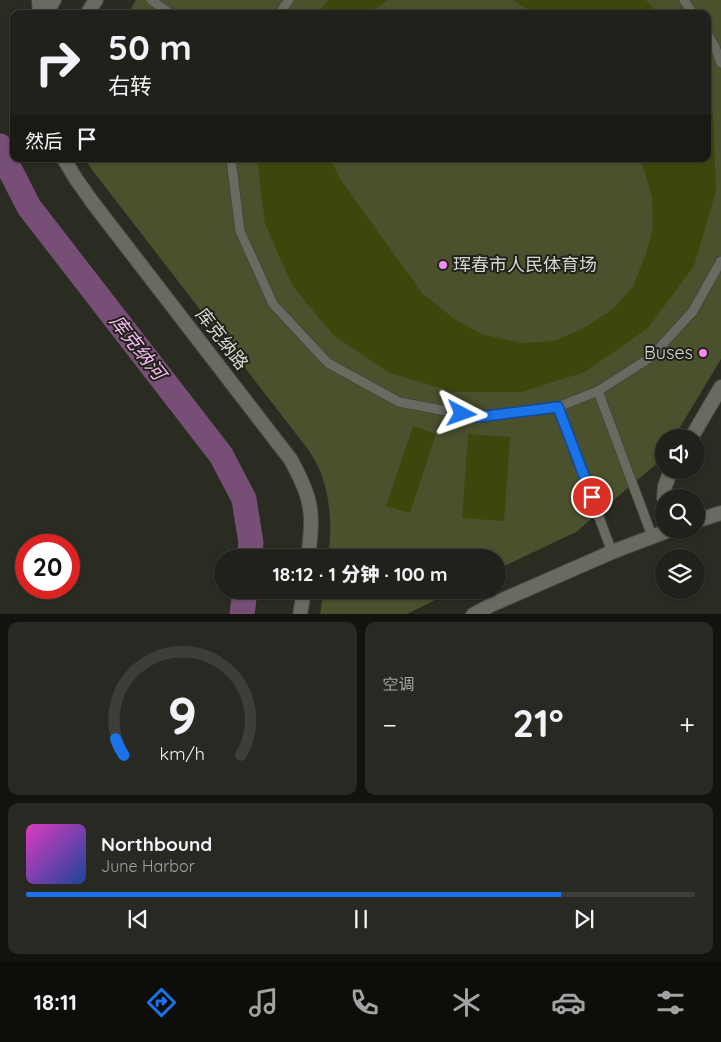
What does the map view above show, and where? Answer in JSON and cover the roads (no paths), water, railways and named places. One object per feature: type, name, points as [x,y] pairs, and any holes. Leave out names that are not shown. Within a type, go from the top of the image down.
[{"type":"street","name":"库克纳路","points":[[66,162],[94,203],[291,460],[303,482],[310,504],[311,535],[309,549]]},
{"type":"street","points":[[695,429],[721,387]]},
{"type":"street","points":[[705,518],[721,512]]},
{"type":"street","points":[[473,614],[655,535]]},
{"type":"street","points":[[300,614],[302,599]]},
{"type":"lane","points":[[151,0],[165,10]]},
{"type":"lane","points":[[711,40],[721,63]]},
{"type":"lane","points":[[231,162],[240,231],[273,304],[328,363],[399,402],[478,417],[558,407],[598,391],[651,357],[693,311],[721,261]]},
{"type":"lane","points":[[598,391],[652,536]]},
{"type":"lane","points":[[558,407],[612,552]]},
{"type":"waterway","name":"库克纳河","points":[[0,146],[29,207],[221,455],[244,499],[251,543],[250,549]]},
{"type":"waterway","name":"库克纳河","points":[[242,614],[244,599]]},
{"type":"place","name":"珲春市人民体育场","points":[[443,265]]},
{"type":"place","name":"Buses","points":[[703,353]]}]
